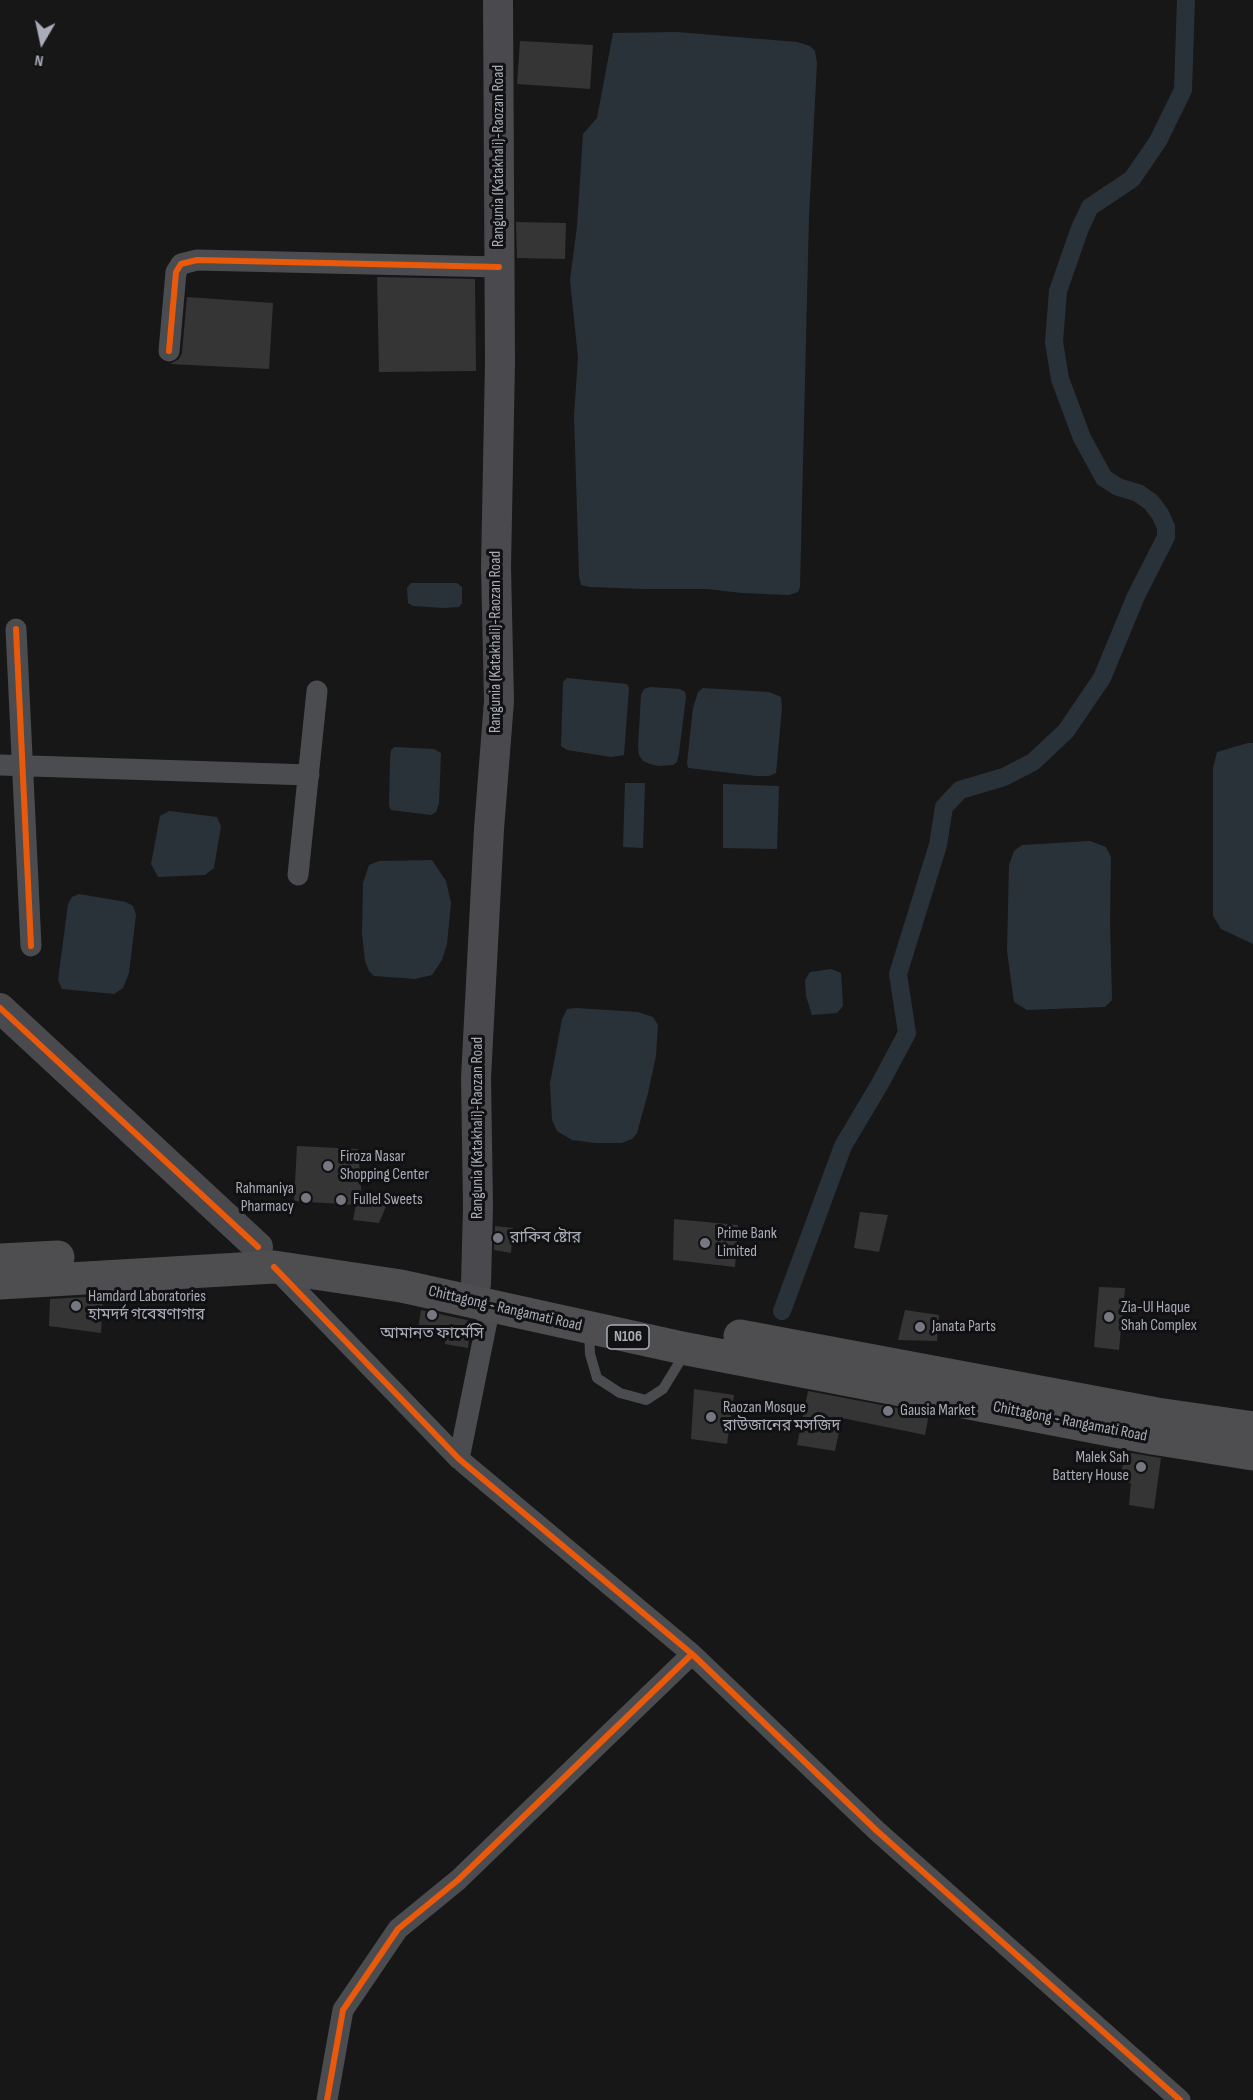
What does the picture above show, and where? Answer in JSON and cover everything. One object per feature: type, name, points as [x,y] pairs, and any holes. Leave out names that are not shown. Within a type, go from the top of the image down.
[{"type":"highway","name":"Chittagong - Rangamati Road","points":[[0,1283],[266,1257]]},
{"type":"highway","name":"Chittagong - Rangamati Road","points":[[0,1260],[266,1257],[401,1286],[483,1295],[685,1326],[1146,1412],[1253,1428]]},
{"type":"highway","name":"Chittagong - Rangamati Road","points":[[483,1295],[589,1328],[687,1349],[1152,1438],[1253,1454]]},
{"type":"main road","name":"Rangunia (Katakhali)-Raozan Road","points":[[483,1295],[478,1207],[476,1078],[489,829],[499,700],[496,567],[499,267],[498,0]]},
{"type":"main road","points":[[0,1008],[266,1257]]},
{"type":"street","points":[[169,351],[176,272],[181,264],[197,260],[499,267]]},
{"type":"street","points":[[16,629],[31,946]]},
{"type":"street","points":[[298,875],[317,691]]},
{"type":"street","points":[[0,765],[309,775]]},
{"type":"street","points":[[266,1257],[459,1459],[692,1654],[877,1832],[1180,2100]]},
{"type":"street","points":[[459,1459],[483,1295]]},
{"type":"street","points":[[327,2100],[343,2010],[398,1929],[458,1880],[692,1654]]},
{"type":"lane","points":[[589,1328],[590,1354],[597,1378],[620,1393],[646,1400],[663,1389],[687,1349]]},
{"type":"shaded area","points":[[677,32],[797,42],[810,46],[815,51],[817,63],[809,216],[800,587],[798,592],[789,595],[707,589],[590,587],[581,585],[579,576],[574,415],[578,358],[570,280],[577,226],[583,134],[597,118],[613,33]]},
{"type":"shaded area","points":[[411,583],[457,583],[462,587],[462,603],[459,607],[443,608],[413,606],[408,603],[407,588]]},
{"type":"shaded area","points":[[567,678],[627,684],[629,688],[624,755],[611,757],[567,750],[561,746],[563,682]]},
{"type":"shaded area","points":[[650,687],[680,689],[685,692],[679,753],[677,762],[673,765],[650,764],[643,761],[639,755],[641,695],[644,689]]},
{"type":"shaded area","points":[[703,688],[769,692],[781,697],[776,773],[769,776],[756,776],[688,768],[693,708],[698,692]]},
{"type":"shaded area","points":[[1253,743],[1253,944],[1221,929],[1213,916],[1213,768],[1217,752]]},
{"type":"shaded area","points":[[395,747],[434,749],[441,753],[439,803],[436,812],[431,815],[391,810],[389,806],[390,759],[391,750]]},
{"type":"shaded area","points":[[625,783],[645,783],[643,848],[623,847]]},
{"type":"shaded area","points":[[723,784],[779,786],[777,849],[723,848]]},
{"type":"shaded area","points":[[169,811],[217,817],[221,826],[214,868],[205,875],[158,877],[151,864],[160,816]]},
{"type":"shaded area","points":[[1090,841],[1106,847],[1111,857],[1112,1000],[1105,1007],[1027,1010],[1014,1002],[1007,951],[1009,865],[1014,851],[1022,845]]},
{"type":"shaded area","points":[[432,860],[446,881],[451,903],[447,944],[442,960],[432,975],[415,979],[374,976],[365,961],[362,934],[363,883],[369,865],[379,861]]},
{"type":"shaded area","points":[[79,894],[126,902],[133,906],[136,915],[129,973],[123,988],[114,994],[62,989],[58,980],[68,904],[72,897]]},
{"type":"shaded area","points":[[831,969],[841,973],[843,1006],[837,1013],[812,1015],[806,996],[805,980],[810,972]]},
{"type":"shaded area","points":[[567,1009],[638,1012],[653,1017],[658,1025],[656,1056],[637,1133],[632,1139],[622,1143],[572,1140],[557,1131],[552,1120],[550,1083],[562,1019]]},
{"type":"building","points":[[520,41],[593,45],[590,89],[517,84]]},
{"type":"building","points":[[516,222],[566,223],[565,259],[517,258]]},
{"type":"building","points":[[377,277],[475,279],[476,371],[379,372]]},
{"type":"building","points":[[187,297],[273,303],[269,369],[170,364],[179,359],[182,353]]},
{"type":"building","name":"Firoza Nasar Shopping Center","points":[[297,1146],[358,1149],[362,1200],[387,1204],[379,1223],[353,1220],[356,1205],[294,1201]]},
{"type":"building","points":[[860,1212],[888,1215],[879,1252],[854,1248]]},
{"type":"building","name":"Prime Bank Limited","points":[[674,1219],[738,1225],[735,1267],[673,1260]]},
{"type":"building","name":"রাকিব ষ্টোর","points":[[495,1226],[513,1228],[511,1253],[494,1250]]},
{"type":"building","name":"Zia-Ul Haque Shah Complex","points":[[1099,1287],[1125,1288],[1119,1350],[1094,1347]]},
{"type":"building","name":"Hamdard Laboratories হামদর্দ গবেষণাগার","points":[[103,1296],[101,1333],[49,1326],[50,1299]]},
{"type":"building","points":[[421,1310],[471,1321],[468,1348],[445,1344],[446,1334],[418,1330]]},
{"type":"building","name":"Janata Parts","points":[[905,1310],[939,1315],[937,1341],[898,1340]]},
{"type":"building","name":"Raozan Mosque রাউজানের মসজিদ","points":[[694,1389],[734,1395],[727,1444],[691,1439]]},
{"type":"building","points":[[808,1391],[929,1414],[925,1435],[842,1418],[835,1451],[797,1445]]},
{"type":"building","name":"Malek Sah Battery House","points":[[1125,1452],[1161,1458],[1154,1509],[1129,1505],[1131,1483],[1120,1481]]},
{"type":"waterway","points":[[782,1311],[843,1146],[907,1033],[898,974],[938,845],[944,807],[960,790],[1004,777],[1033,762],[1066,731],[1102,678],[1136,596],[1166,537],[1166,527],[1151,502],[1138,493],[1118,487],[1104,478],[1082,438],[1060,379],[1054,342],[1058,291],[1080,228],[1090,207],[1132,179],[1158,141],[1183,90],[1186,0]]},
{"type":"cycle path","points":[[169,351],[176,272],[181,264],[197,260],[499,267]]},
{"type":"cycle path","points":[[16,629],[31,946]]},
{"type":"cycle path","points":[[0,1008],[258,1247]]},
{"type":"cycle path","points":[[274,1267],[459,1459],[692,1654],[877,1831],[1180,2100]]},
{"type":"cycle path","points":[[327,2100],[343,2010],[398,1929],[458,1880],[692,1654]]},
{"type":"place","name":"Firoza Nasar Shopping Center","points":[[328,1166]]},
{"type":"place","name":"Rahmaniya Pharmacy","points":[[306,1198]]},
{"type":"place","name":"Fullel Sweets","points":[[341,1200]]},
{"type":"place","name":"রাকিব ষ্টোর","points":[[498,1238]]},
{"type":"place","name":"Prime Bank Limited","points":[[705,1243]]},
{"type":"place","name":"Hamdard Laboratories হামদর্দ গবেষণাগার","points":[[76,1306]]},
{"type":"place","name":"আমানত ফার্মেসি","points":[[432,1315]]},
{"type":"place","name":"Zia-Ul Haque Shah Complex","points":[[1109,1317]]},
{"type":"place","name":"Janata Parts","points":[[920,1327]]},
{"type":"place","name":"Gausia Market","points":[[888,1411]]},
{"type":"place","name":"Raozan Mosque রাউজানের মসজিদ","points":[[711,1417]]},
{"type":"place","name":"Malek Sah Battery House","points":[[1141,1467]]}]
